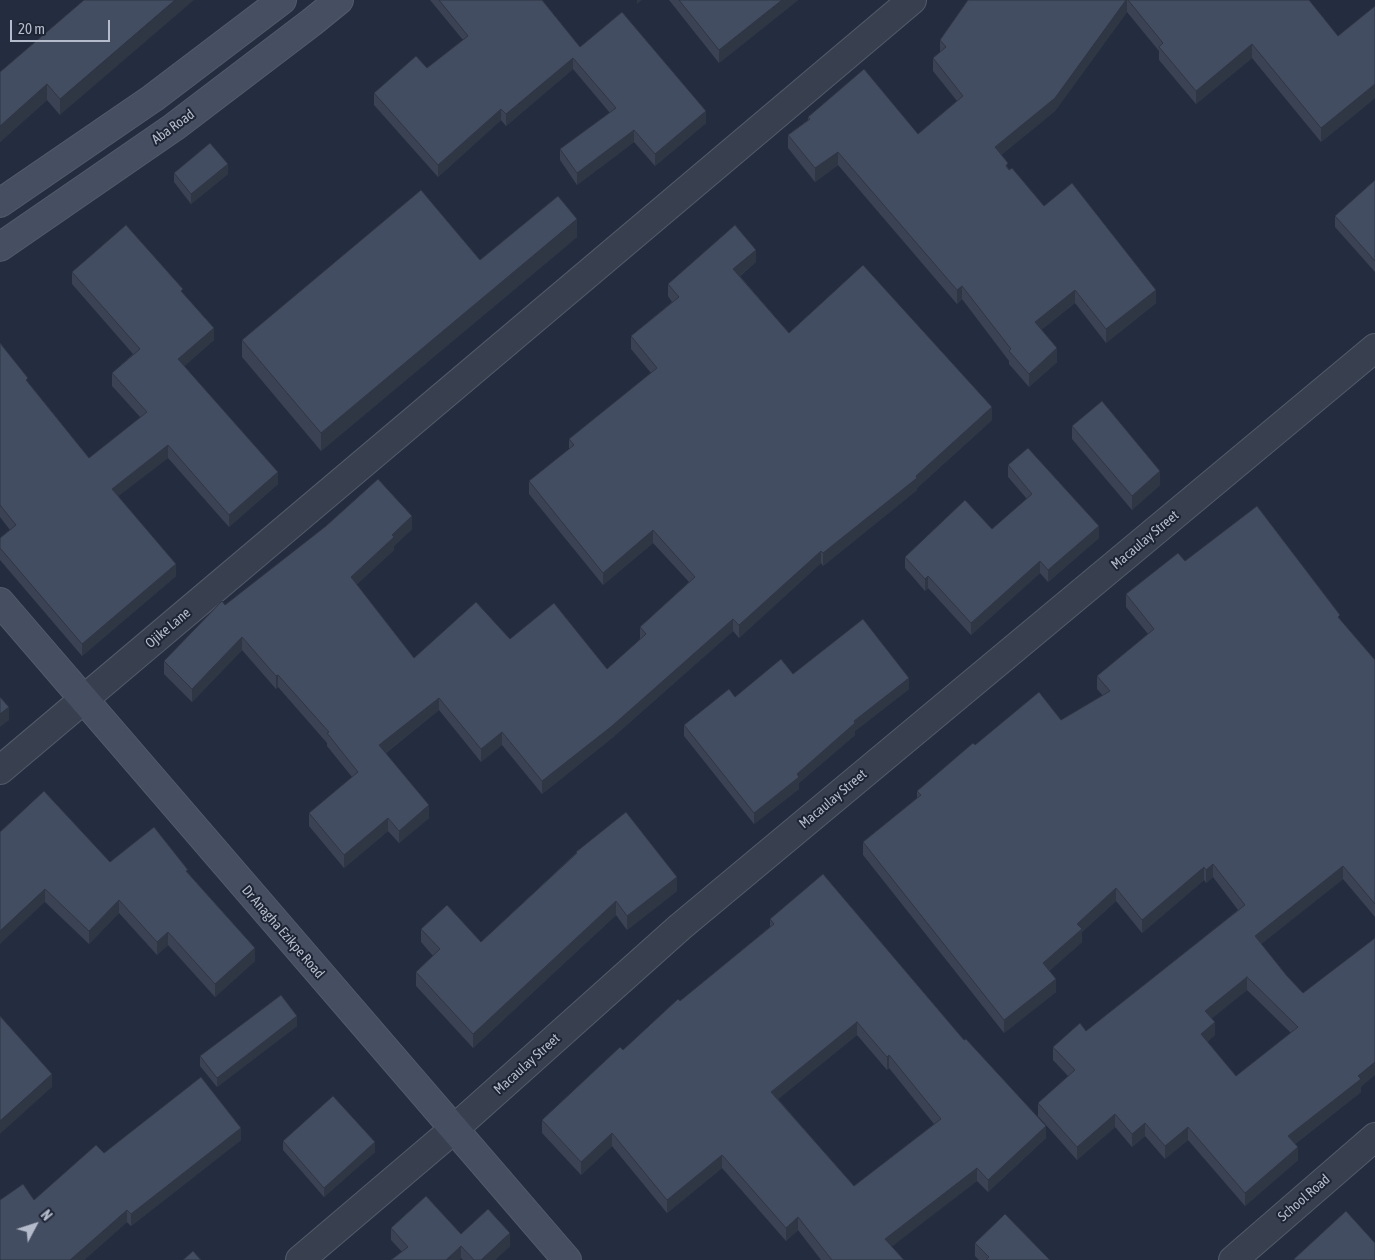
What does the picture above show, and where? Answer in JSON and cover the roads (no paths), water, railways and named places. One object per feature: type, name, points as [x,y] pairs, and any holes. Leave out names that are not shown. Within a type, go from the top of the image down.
[{"type":"street","points":[[0,203],[153,98],[282,0]]},
{"type":"street","name":"Aba Road","points":[[0,247],[174,127],[339,0]]},
{"type":"street","name":"Ojike Lane","points":[[0,770],[912,0]]},
{"type":"street","name":"Macaulay Street","points":[[300,1260],[454,1129],[680,927],[1375,348]]},
{"type":"street","name":"Dr Anagha Ezikpe Road","points":[[0,602],[567,1260]]},
{"type":"street","name":"School Road","points":[[1233,1260],[1375,1137]]}]
